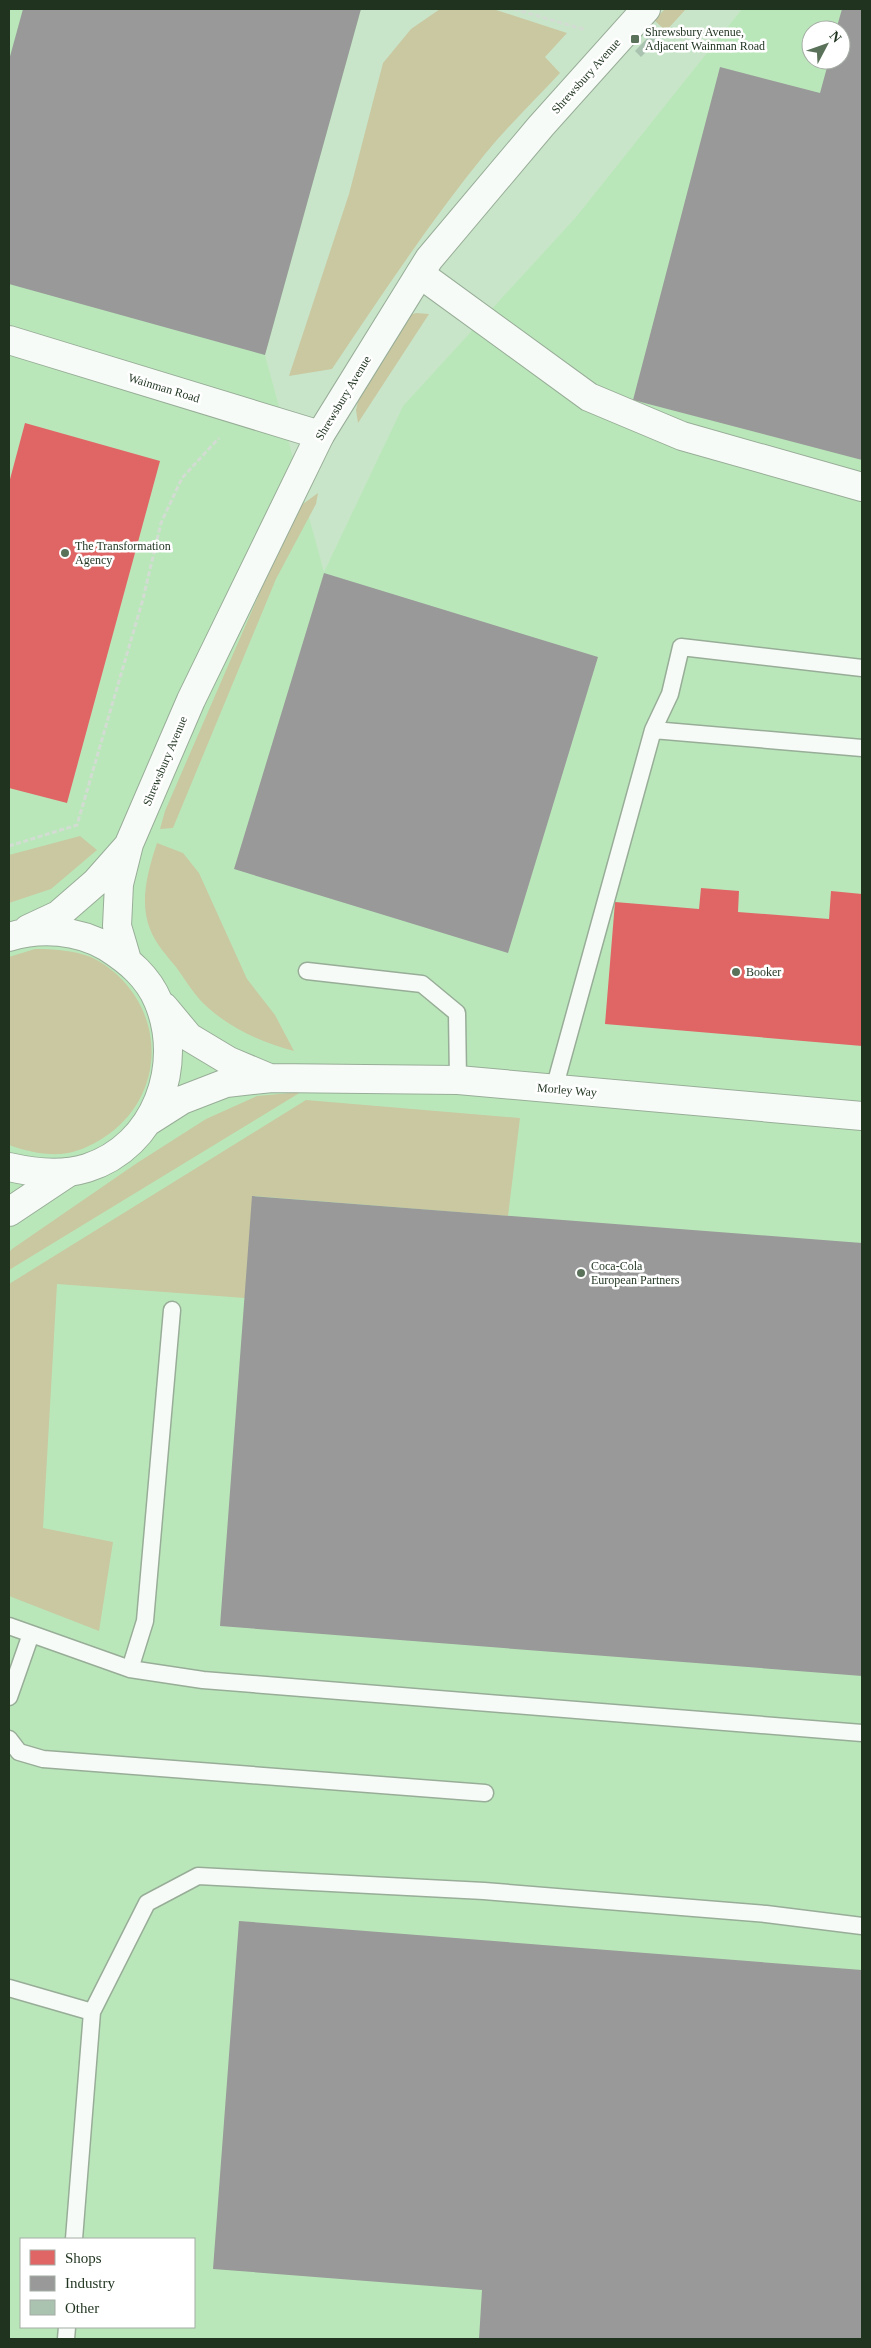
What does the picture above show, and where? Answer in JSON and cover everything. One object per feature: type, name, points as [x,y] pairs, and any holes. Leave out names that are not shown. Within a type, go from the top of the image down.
[{"type":"street","name":"Shrewsbury Avenue","points":[[127,960],[116,926],[119,884],[129,844],[191,700],[320,435],[429,259],[541,126],[646,9]]},
{"type":"street","points":[[420,274],[589,397],[682,436],[862,487]]},
{"type":"street","name":"Wainman Road","points":[[9,340],[320,435]]},
{"type":"street","name":"Shrewsbury Avenue","points":[[15,935],[58,914],[96,882],[129,844]]},
{"type":"street","points":[[9,1167],[37,1173],[69,1172],[88,1168],[122,1149],[149,1121],[163,1092],[170,1062],[168,1030],[158,1000],[144,978],[127,960],[95,940],[58,931],[15,935]]},
{"type":"street","name":"Morley Way","points":[[158,1000],[189,1037],[229,1061],[272,1078]]},
{"type":"street","name":"Morley Way","points":[[149,1121],[182,1100],[226,1083],[272,1078],[458,1080],[862,1116]]},
{"type":"street","points":[[9,1212],[69,1172]]},
{"type":"lane","points":[[554,1089],[653,730],[670,694],[681,647],[862,668]]},
{"type":"lane","points":[[653,730],[862,748]]},
{"type":"lane","points":[[307,971],[422,984],[457,1013],[458,1080]]},
{"type":"lane","points":[[130,1669],[145,1621],[172,1310]]},
{"type":"lane","points":[[9,1626],[130,1669],[213,1681],[862,1733]]},
{"type":"lane","points":[[9,1697],[31,1634]]},
{"type":"lane","points":[[9,1739],[19,1752],[43,1759],[485,1793]]},
{"type":"lane","points":[[74,2238],[92,2012],[147,1904],[198,1876],[484,1890],[766,1914],[862,1926]]},
{"type":"lane","points":[[9,1988],[92,2012]]},
{"type":"path","points":[[514,9],[590,31]]},
{"type":"path","points":[[9,846],[77,826],[138,618],[161,523],[182,478],[225,432]]},
{"type":"shaded area","points":[[9,9],[361,9],[265,355],[324,572],[403,406],[576,217],[742,9],[862,9],[862,2339],[9,2339]]},
{"type":"shaded area","points":[[440,9],[493,9],[567,33],[545,57],[560,73],[503,133],[464,180],[406,260],[332,369],[289,376],[349,194],[383,63],[411,29]]},
{"type":"shaded area","points":[[665,9],[686,9],[666,31],[654,20]]},
{"type":"shaded area","points":[[416,313],[429,314],[358,423],[356,410],[360,392],[410,315]]},
{"type":"shaded area","points":[[318,493],[316,504],[276,579],[173,828],[160,829],[165,811],[296,509]]},
{"type":"shaded area","points":[[80,836],[97,850],[51,889],[9,903],[9,855]]},
{"type":"shaded area","points":[[157,843],[183,853],[199,873],[247,979],[275,1015],[294,1051],[257,1038],[221,1018],[201,1001],[158,944],[152,934],[145,908],[148,875]]},
{"type":"shaded area","points":[[35,949],[63,950],[91,957],[101,962],[126,984],[139,1003],[148,1024],[151,1045],[150,1067],[145,1087],[135,1106],[121,1124],[103,1138],[83,1149],[72,1152],[41,1153],[9,1145],[9,957]]},
{"type":"shaded area","points":[[301,1092],[9,1270],[9,1252],[12,1249],[137,1163],[206,1119],[257,1096]]},
{"type":"shaded area","points":[[306,1100],[520,1118],[508,1216],[253,1196],[245,1298],[57,1284],[43,1528],[113,1542],[99,1631],[9,1596],[9,1284]]},
{"type":"building: Shops","points":[[25,423],[160,461],[67,803],[9,788],[9,483]]},
{"type":"building: Shops","name":"Booker","points":[[701,888],[739,891],[738,912],[829,919],[831,891],[862,894],[862,1046],[605,1024],[615,902],[699,909]]},
{"type":"building: Industry","points":[[23,9],[361,9],[265,355],[9,284],[9,60]]},
{"type":"building: Industry","points":[[842,9],[862,9],[862,460],[633,400],[720,67],[820,93],[826,70],[851,70],[851,20],[839,20]]},
{"type":"building: Industry","points":[[324,573],[598,657],[508,953],[234,869]]},
{"type":"building: Industry","points":[[252,1196],[862,1243],[862,1676],[220,1626]]},
{"type":"building: Industry","points":[[239,1921],[862,1970],[862,2339],[479,2339],[482,2290],[213,2269]]},
{"type":"building: Other","points":[[653,32],[659,39],[641,57],[635,51]]},
{"type":"place","name":"Shrewsbury Avenue, Adjacent Wainman Road","points":[[635,39]]},
{"type":"place","name":"The Transformation Agency","points":[[65,553]]},
{"type":"place","name":"Booker","points":[[736,972]]},
{"type":"place","name":"Coca-Cola European Partners","points":[[581,1273]]}]
